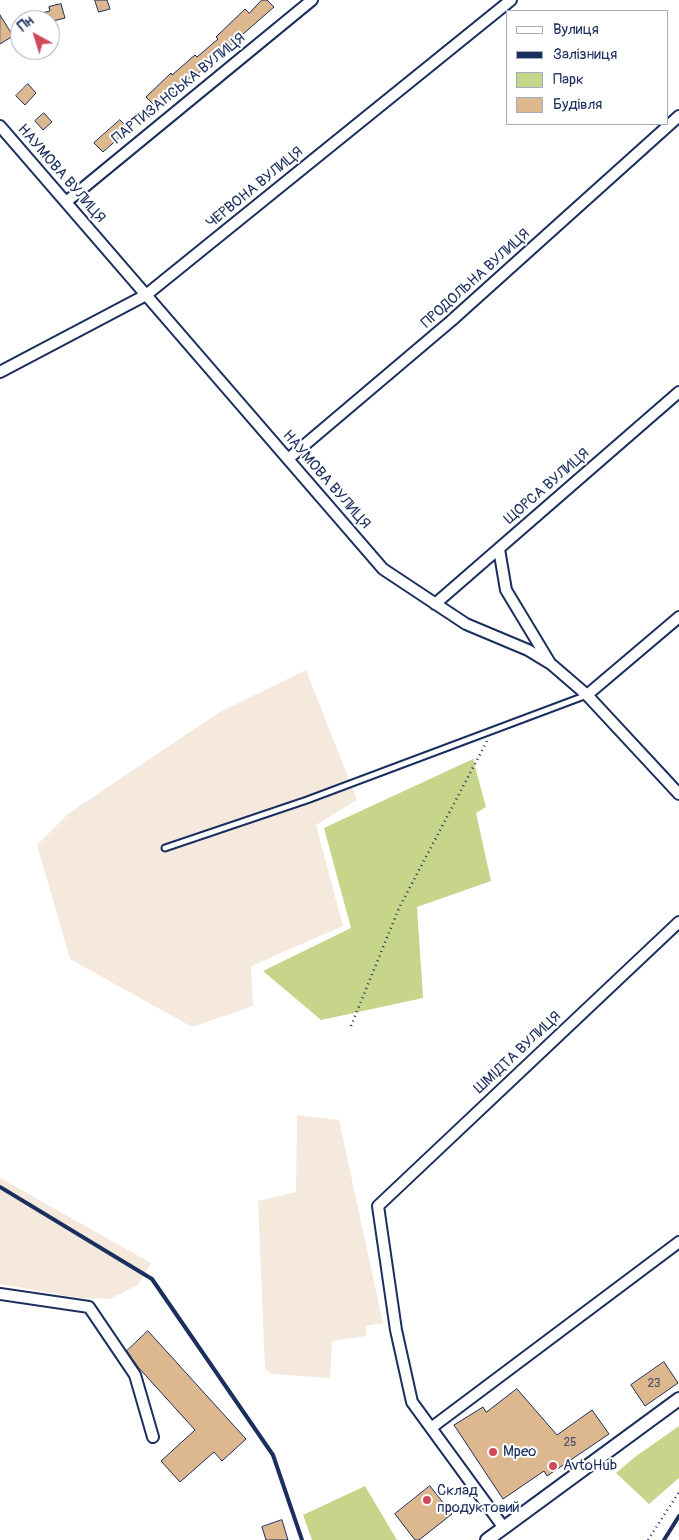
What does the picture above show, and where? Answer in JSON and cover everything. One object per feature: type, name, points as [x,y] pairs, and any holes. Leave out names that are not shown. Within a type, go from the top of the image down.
[{"type":"street","name":"ПАРТИЗАНСЬКА ВУЛИЦЯ","points":[[66,202],[312,0]]},
{"type":"street","name":"ЧЕРВОНА ВУЛИЦЯ","points":[[0,372],[146,295],[511,0]]},
{"type":"street","name":"ПРОДОЛЬНА ВУЛИЦЯ","points":[[288,459],[452,321],[679,116]]},
{"type":"street","name":"НАУМОВА ВУЛИЦЯ","points":[[0,126],[383,569],[466,624],[528,650],[551,664],[587,695],[679,794]]},
{"type":"street","name":"ЩОРСА ВУЛИЦЯ","points":[[435,604],[679,392]]},
{"type":"street","points":[[499,549],[506,590],[551,664]]},
{"type":"street","points":[[587,695],[679,618]]},
{"type":"street","name":"ШМІДТА ВУЛИЦЯ","points":[[431,1428],[412,1402],[396,1330],[378,1206],[679,922]]},
{"type":"street","points":[[504,1528],[431,1428],[679,1242]]},
{"type":"street","points":[[0,1294],[89,1308],[135,1375],[153,1436]]},
{"type":"street","points":[[487,1540],[679,1399]]},
{"type":"lane","points":[[165,848],[307,800],[587,695]]},
{"type":"path","points":[[351,1026],[399,908],[493,730]]},
{"type":"path","points":[[648,1540],[679,1492]]},
{"type":"shaded area","points":[[306,670],[357,800],[316,825],[343,926],[251,966],[253,1006],[192,1027],[70,959],[37,845],[68,814],[191,731],[222,711]]},
{"type":"shaded area","points":[[297,1115],[339,1120],[383,1323],[366,1326],[366,1336],[332,1341],[330,1378],[273,1374],[265,1370],[258,1201],[296,1192]]},
{"type":"shaded area","points":[[0,1178],[151,1263],[138,1285],[110,1299],[79,1298],[0,1284]]},
{"type":"green space","points":[[473,759],[486,807],[476,813],[491,881],[417,907],[423,998],[321,1020],[263,971],[351,928],[324,828]]},
{"type":"green space","points":[[679,1426],[679,1478],[649,1504],[616,1473]]},
{"type":"green space","points":[[365,1486],[397,1540],[312,1540],[303,1515]]},
{"type":"building","points":[[95,0],[107,0],[110,9],[99,12]]},
{"type":"building","points":[[262,0],[267,0],[274,7],[195,76],[194,74],[173,93],[171,92],[156,107],[146,97],[171,73],[172,75],[195,55],[197,57],[218,39],[216,37],[245,9],[249,13]]},
{"type":"building","points":[[61,4],[65,18],[60,19],[60,10],[50,10],[49,7]]},
{"type":"building","points":[[0,15],[10,31],[10,38],[0,44]]},
{"type":"building","points":[[28,84],[36,93],[25,105],[16,96]]},
{"type":"building","points":[[44,113],[52,122],[43,130],[35,121]]},
{"type":"building","points":[[120,120],[129,129],[103,152],[94,143]]},
{"type":"building","points":[[148,1331],[246,1439],[222,1461],[214,1452],[180,1482],[161,1461],[195,1430],[138,1367],[127,1351]]},
{"type":"building","points":[[664,1362],[678,1383],[645,1406],[631,1385]]},
{"type":"building","points":[[517,1389],[557,1435],[592,1410],[609,1434],[547,1476],[544,1471],[503,1499],[454,1425],[483,1407],[486,1412]]},
{"type":"building","name":"Склад продуктовий","points":[[430,1486],[452,1514],[419,1540],[415,1540],[395,1514]]},
{"type":"building","points":[[282,1520],[288,1540],[266,1540],[262,1527]]},
{"type":"railway","points":[[0,1187],[152,1279],[273,1455],[302,1540]]},
{"type":"railway","points":[[664,1540],[679,1516]]},
{"type":"place","name":"Мрео","points":[[493,1452]]},
{"type":"place","name":"AvtoHub","points":[[553,1466]]},
{"type":"place","name":"Склад продуктовий","points":[[427,1500]]}]
